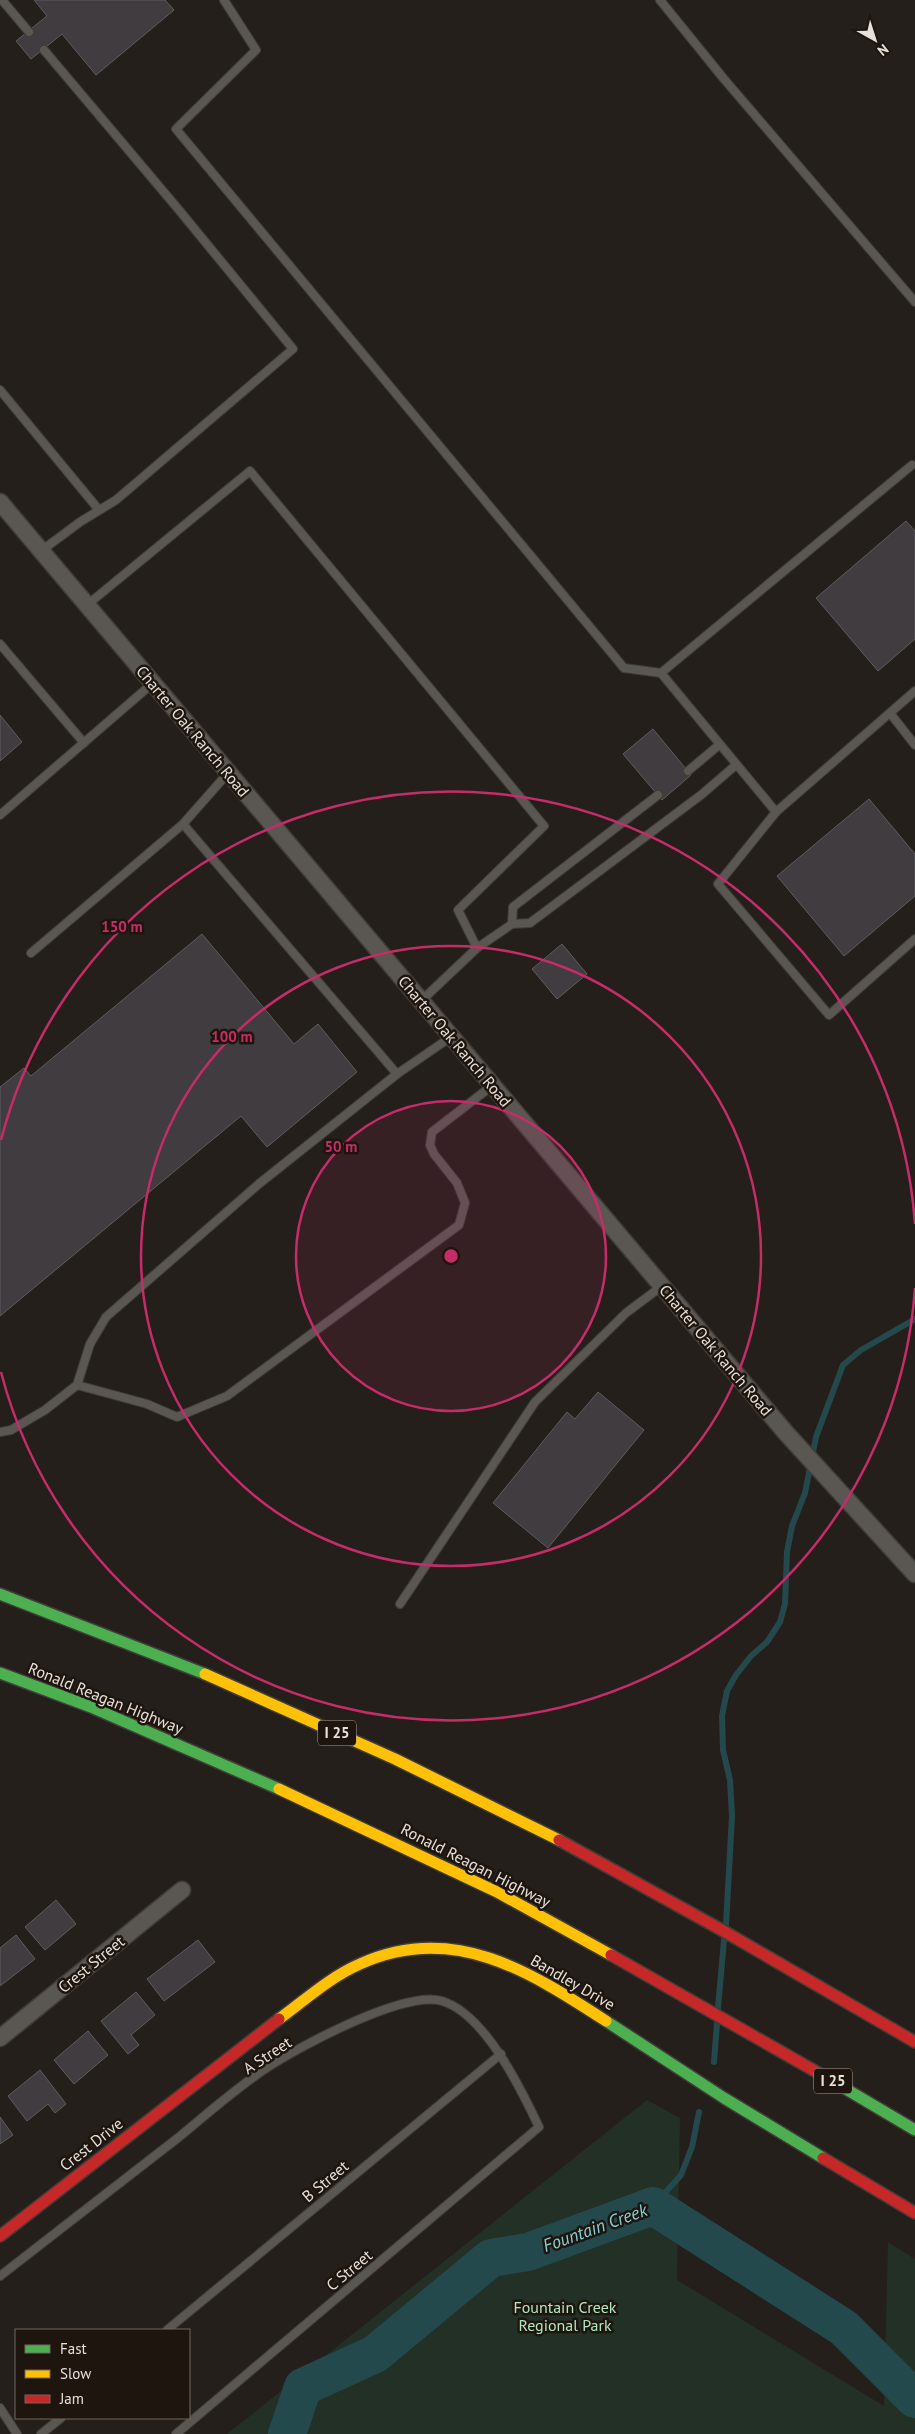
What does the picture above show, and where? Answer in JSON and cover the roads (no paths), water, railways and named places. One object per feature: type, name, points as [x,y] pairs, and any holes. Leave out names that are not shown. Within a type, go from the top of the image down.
[{"type":"main road","name":"I 25","points":[[0,1594],[56,1614],[240,1690],[387,1755],[521,1821],[663,1898],[915,2042]]},
{"type":"main road","name":"Ronald Reagan Highway","points":[[0,1673],[91,1707],[270,1785],[497,1892],[658,1980],[915,2130]]},
{"type":"main road","name":"Bandley Drive","points":[[202,2077],[328,1983],[360,1964],[389,1954],[418,1948],[451,1948],[479,1954],[520,1970],[561,1992],[724,2098],[915,2213]]},
{"type":"main road","name":"Crest Drive","points":[[0,2236],[202,2077]]},
{"type":"street","name":"Charter Oak Ranch Road","points":[[0,502],[786,1433],[915,1574]]},
{"type":"street","name":"Crest Street","points":[[0,2038],[182,1890]]},
{"type":"lane","points":[[2,0],[29,32]]},
{"type":"lane","points":[[224,0],[256,50],[176,130],[624,668],[661,673],[776,812]]},
{"type":"lane","points":[[660,0],[724,79],[915,302]]},
{"type":"lane","points":[[41,551],[116,500],[293,349],[44,50]]},
{"type":"lane","points":[[0,390],[99,510]]},
{"type":"lane","points":[[661,673],[914,466]]},
{"type":"lane","points":[[87,605],[250,471],[544,826],[458,910],[477,948]]},
{"type":"lane","points":[[0,644],[84,743]]},
{"type":"lane","points":[[0,815],[153,684]]},
{"type":"lane","points":[[915,692],[776,812],[718,884],[829,1015],[915,939]]},
{"type":"lane","points":[[890,714],[915,745]]},
{"type":"lane","points":[[688,771],[720,745]]},
{"type":"lane","points":[[421,1001],[477,948],[512,924],[530,923],[701,795],[736,764]]},
{"type":"lane","points":[[31,953],[183,824],[228,772]]},
{"type":"lane","points":[[512,924],[513,907],[658,795]]},
{"type":"lane","points":[[183,824],[397,1074]]},
{"type":"lane","points":[[0,1432],[11,1430],[45,1410],[77,1385],[90,1344],[106,1317],[260,1183],[397,1074],[451,1036]]},
{"type":"lane","points":[[77,1385],[147,1404],[177,1417],[227,1396],[459,1225],[465,1203],[457,1183],[434,1154],[430,1145],[432,1132],[493,1086]]},
{"type":"lane","points":[[400,1604],[535,1402],[626,1313],[662,1286]]},
{"type":"lane","name":"A Street","points":[[0,2276],[265,2069],[335,2030],[389,2008],[413,2002],[442,2001],[468,2016],[501,2054],[522,2090],[539,2127]]},
{"type":"lane","name":"B Street","points":[[168,2329],[501,2054]]},
{"type":"lane","name":"C Street","points":[[176,2434],[539,2127]]},
{"type":"lane","points":[[0,2408],[17,2434]]},
{"type":"lane","points":[[41,2434],[60,2419]]},
{"type":"waterway","points":[[726,1925],[732,1816],[730,1780],[723,1750],[722,1716],[727,1691],[736,1675],[751,1656],[767,1642],[780,1622],[785,1604],[787,1552],[792,1526],[805,1493],[816,1437],[843,1365],[861,1350],[915,1319]]},
{"type":"waterway","points":[[718,2008],[724,1940]]},
{"type":"waterway","points":[[714,2062],[717,2023]]},
{"type":"waterway","points":[[653,2206],[681,2175],[692,2147],[699,2112]]},
{"type":"waterway","name":"Fountain Creek","points":[[287,2434],[303,2387],[375,2354],[491,2258],[528,2252],[653,2206],[844,2328],[915,2399]]},
{"type":"park label","name":"Fountain Creek Regional Park","points":[[565,2316]]}]
